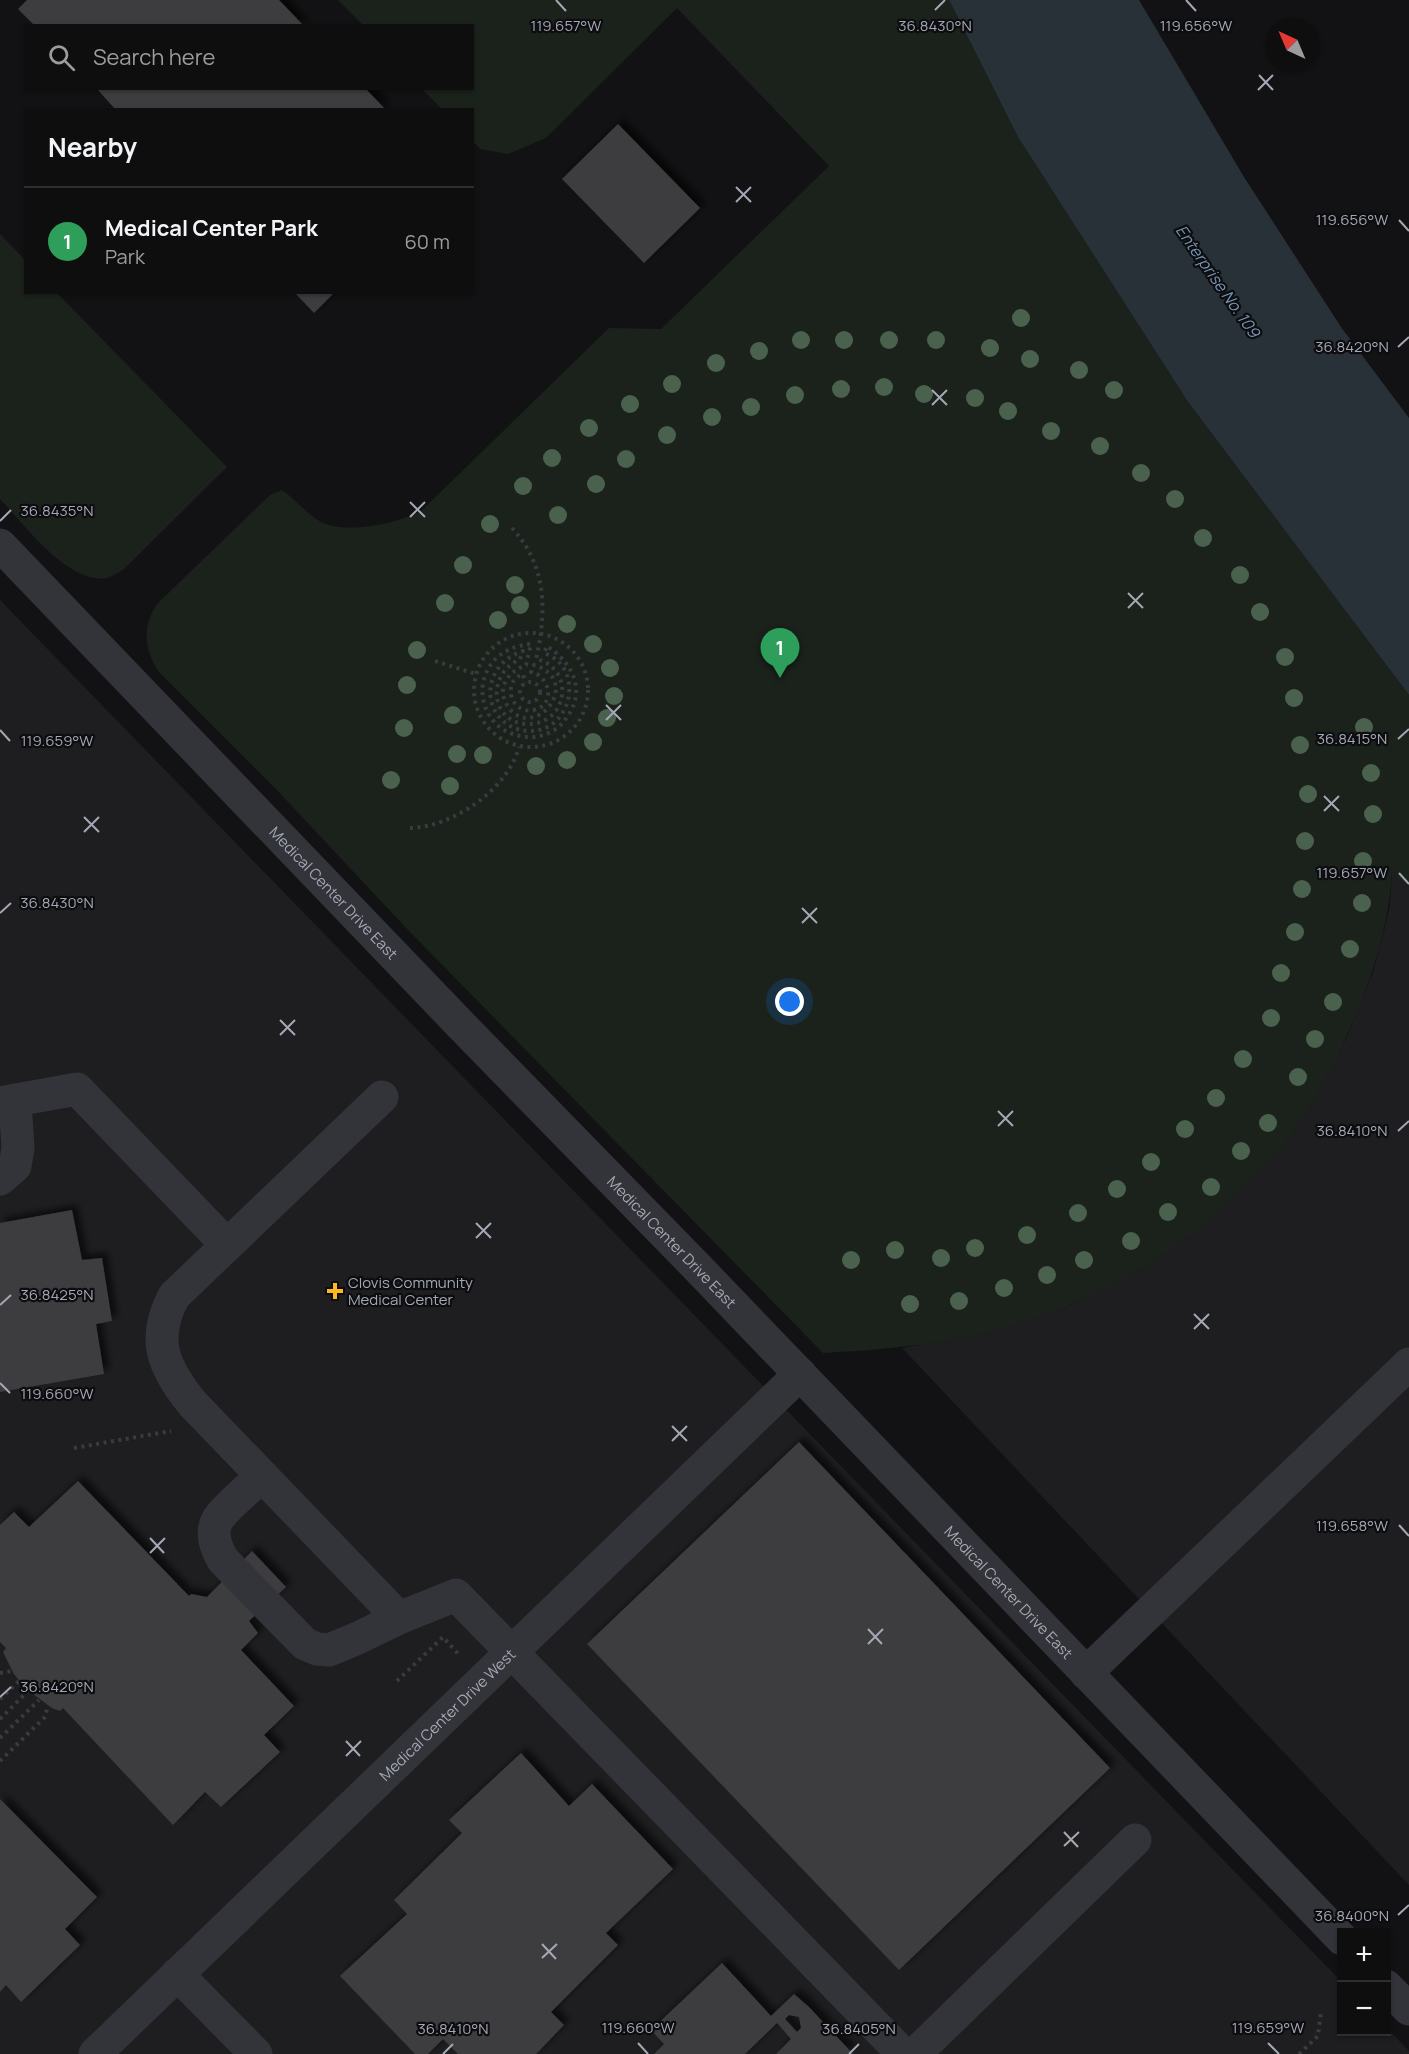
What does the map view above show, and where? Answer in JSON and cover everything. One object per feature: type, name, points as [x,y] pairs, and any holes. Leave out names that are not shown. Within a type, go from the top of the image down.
[{"type":"street","name":"Medical Center Drive East","points":[[0,544],[1337,1935]]},
{"type":"street","points":[[0,1179],[15,1166],[18,1148],[18,1127],[8,1102],[77,1089],[227,1245]]},
{"type":"street","points":[[382,1096],[174,1296],[165,1313],[161,1344],[167,1365],[177,1384],[192,1403],[399,1618]]},
{"type":"street","points":[[1086,1672],[1409,1364]]},
{"type":"street","name":"Medical Center Drive West","points":[[95,2054],[800,1374]]},
{"type":"street","points":[[262,1476],[217,1520],[214,1531],[215,1543],[223,1560],[305,1644],[329,1650],[456,1595],[903,2054]]},
{"type":"street","points":[[915,2054],[1135,1840]]},
{"type":"street","points":[[177,1974],[256,2054]]},
{"type":"path","points":[[512,528],[520,537],[534,562],[542,588],[543,612],[536,658],[551,666],[558,674],[563,694],[555,713],[537,723],[525,724],[514,721],[505,714],[496,693],[498,682],[503,671],[520,659],[523,651],[510,655],[496,669],[490,688],[491,701],[496,712],[505,722],[517,728],[530,731],[543,729],[555,723],[564,712],[569,700],[570,687],[567,674],[559,663],[544,653],[547,646],[560,654],[570,666],[575,680],[576,695],[572,709],[564,722],[552,732],[523,737],[508,732],[495,723],[486,709],[482,694],[484,678],[490,663],[502,652],[516,645],[531,644],[526,665],[510,673],[505,681],[504,698],[507,705],[521,716],[530,717],[546,711],[555,697],[556,688],[549,673],[534,665],[531,672],[546,681],[549,692],[544,704],[533,710],[520,708],[510,693],[511,686],[518,676],[523,674],[525,683]]},
{"type":"path","points":[[534,633],[552,637],[568,646],[581,661],[587,678],[588,698],[583,716],[572,731],[556,742],[538,747],[519,747],[501,740],[487,728],[477,711],[473,693],[476,674],[484,657],[498,643],[515,635],[534,633]]},
{"type":"path","points":[[435,661],[476,674]]},
{"type":"path","points":[[525,683],[534,683],[539,687],[536,699],[527,701],[522,698],[520,688],[525,683]]},
{"type":"path","points":[[410,828],[421,827],[458,815],[483,798],[499,784],[511,767],[519,747]]},
{"type":"path","points":[[74,1448],[173,1430]]},
{"type":"path","points":[[397,1681],[443,1637],[465,1660]]},
{"type":"path","points":[[0,1673],[12,1671]]},
{"type":"path","points":[[0,1699],[19,1681]]},
{"type":"path","points":[[0,1719],[28,1691]]},
{"type":"path","points":[[0,1738],[39,1700]]},
{"type":"path","points":[[0,1761],[45,1718],[48,1705]]},
{"type":"path","points":[[1299,2054],[1318,2036],[1322,2012]]},
{"type":"shaded area","points":[[338,0],[949,0],[1018,137],[1188,402],[1409,695],[1409,887],[1392,871],[1388,909],[1380,944],[1370,979],[1349,1032],[1314,1099],[1282,1145],[1257,1175],[1198,1228],[1132,1274],[1061,1309],[999,1329],[925,1344],[823,1353],[408,930],[273,786],[158,671],[150,654],[147,628],[158,603],[270,495],[282,490],[311,515],[332,526],[371,526],[420,512],[609,328],[661,329],[829,166],[677,8],[546,138],[508,154],[480,149],[474,142],[474,108],[441,108],[423,90],[474,90],[474,24],[362,24]]},
{"type":"shaded area","points":[[0,234],[24,259],[24,294],[58,294],[227,467],[124,569],[107,578],[92,578],[63,563],[48,551],[0,499]]},
{"type":"shaded area","name":"Clovis Community Medical Center","points":[[0,600],[1337,1977],[1337,2036],[1391,2036],[1391,2032],[1409,2051],[1409,2054],[0,2054]]},
{"type":"shaded area","points":[[1392,870],[1409,887],[1409,1885],[902,1348],[964,1337],[1024,1322],[1073,1304],[1168,1250],[1211,1218],[1248,1183],[1282,1144],[1306,1110],[1347,1037],[1373,972],[1382,939],[1390,906]]},
{"type":"water","name":"Enterprise No. 109","points":[[949,0],[1139,0],[1244,177],[1341,327],[1409,418],[1409,695],[1188,402],[1018,137]]},
{"type":"building","points":[[27,0],[279,0],[302,24],[33,24],[18,9]]},
{"type":"building","points":[[98,90],[367,90],[384,108],[114,108]]},
{"type":"building","points":[[618,124],[700,208],[644,263],[562,179]]},
{"type":"building","points":[[296,294],[333,294],[314,313]]},
{"type":"building","points":[[72,1210],[82,1260],[102,1258],[112,1321],[96,1324],[104,1374],[0,1392],[0,1223]]},
{"type":"building","points":[[799,1442],[1110,1768],[899,1970],[587,1644]]},
{"type":"building","points":[[78,1481],[189,1596],[191,1594],[207,1597],[252,1551],[286,1587],[249,1621],[258,1633],[241,1650],[294,1706],[264,1735],[280,1752],[221,1807],[205,1792],[173,1825],[63,1708],[60,1711],[52,1708],[25,1688],[14,1674],[3,1652],[6,1648],[0,1642],[0,1525],[14,1512],[29,1527]]},
{"type":"building","points":[[521,1753],[569,1806],[592,1784],[673,1869],[606,1933],[618,1945],[551,2012],[564,2025],[536,2054],[458,2054],[443,2039],[428,2054],[415,2054],[340,1976],[407,1914],[394,1900],[462,1833],[449,1820]]},
{"type":"building","points":[[0,1799],[97,1897],[65,1929],[80,1945],[21,2002],[6,1985],[0,1992]]},
{"type":"building","points":[[722,1963],[771,2016],[794,1994],[853,2054],[776,2054],[791,2039],[777,2023],[745,2054],[654,2054],[664,2044],[651,2030]],"holes":[[[789,2015],[799,2017],[801,2028],[797,2032],[785,2019]]]},
{"type":"place","name":"Medical Center Park","points":[[780,678]]},
{"type":"place","name":"Clovis Community Medical Center","points":[[335,1291]]}]
